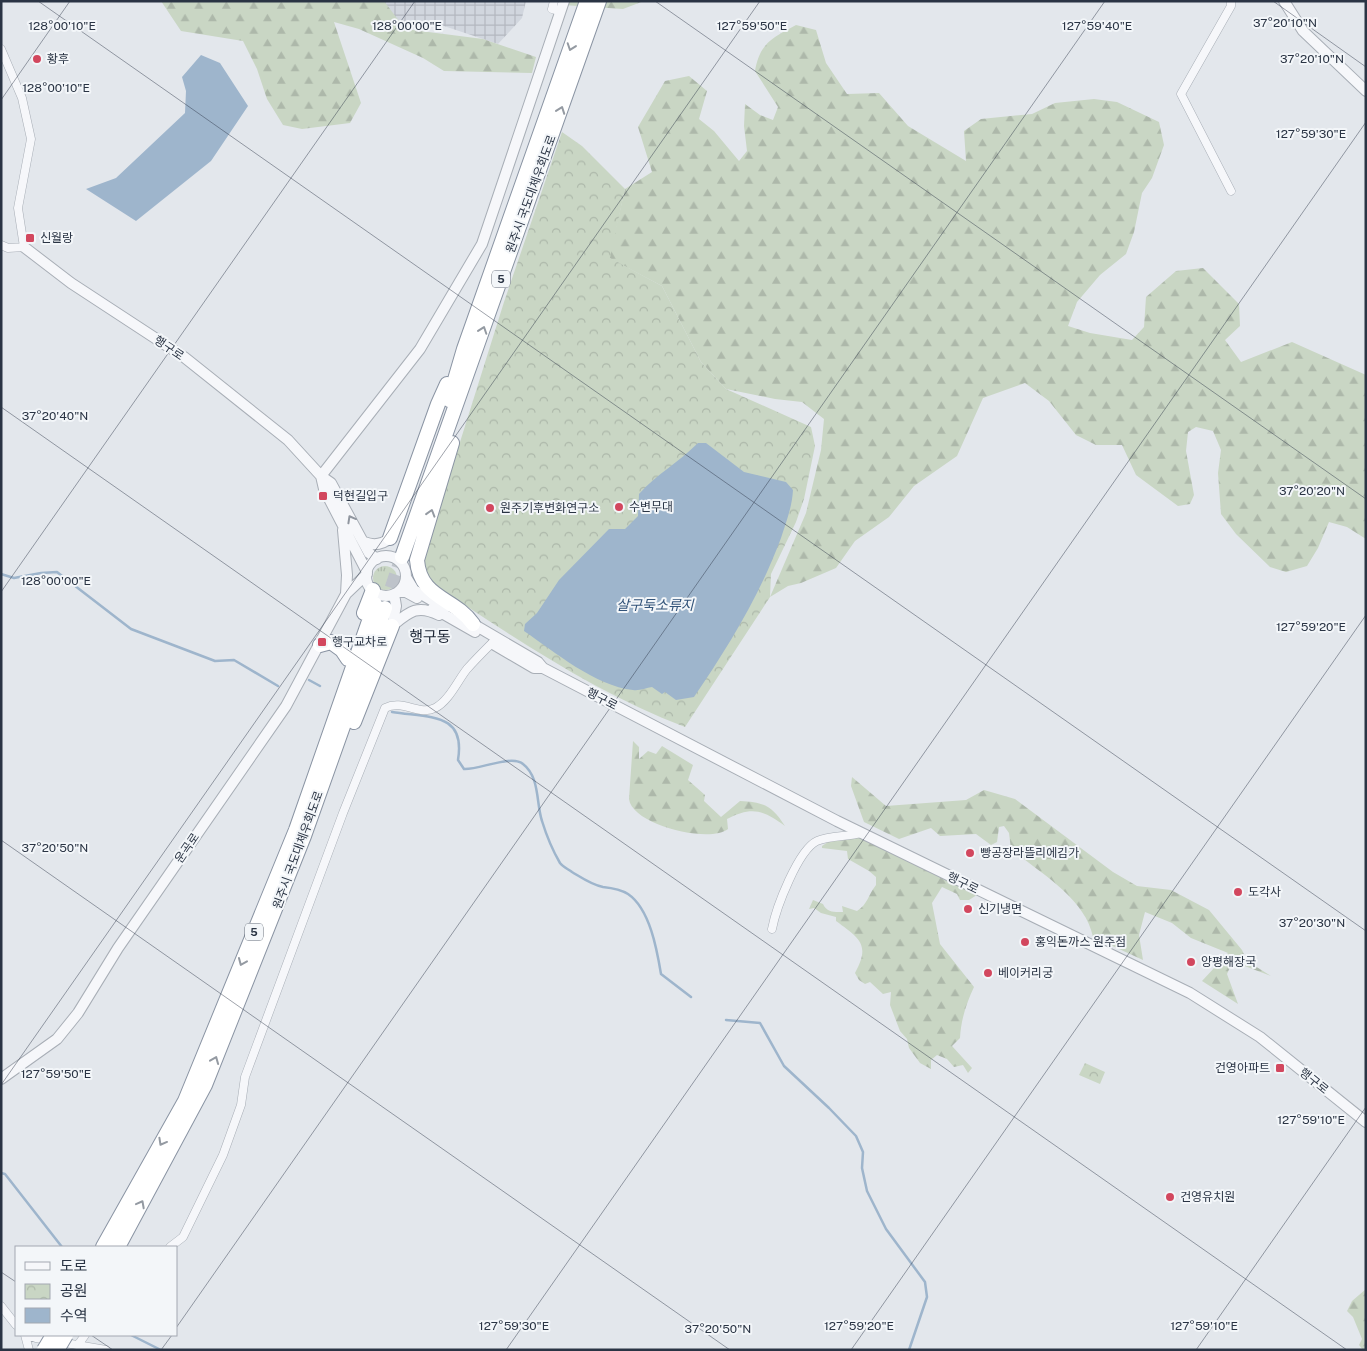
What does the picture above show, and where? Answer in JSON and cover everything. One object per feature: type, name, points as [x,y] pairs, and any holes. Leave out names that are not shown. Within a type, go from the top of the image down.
[{"type":"highway","name":"원주시 국도대체우회도로","points":[[469,351],[587,1]]},
{"type":"highway","name":"원주시 국도대체우회도로","points":[[389,557],[469,351],[599,1]]},
{"type":"highway","points":[[390,538],[438,404],[469,351]]},
{"type":"highway","points":[[406,575],[417,560],[462,409],[469,351]]},
{"type":"highway","points":[[417,560],[418,572],[425,586],[467,616],[471,627]]},
{"type":"highway","points":[[375,597],[348,659],[296,811],[300,833],[317,819],[392,626]]},
{"type":"highway","name":"5","points":[[104,1246],[185,1101],[300,833],[375,597]]},
{"type":"highway","points":[[320,645],[331,642],[338,646],[348,659]]},
{"type":"highway","name":"원주시 국도대체우회도로","points":[[119,1246],[205,1085],[300,833]]},
{"type":"highway","points":[[44,1350],[52,1336]]},
{"type":"highway","points":[[57,1350],[65,1336]]},
{"type":"street","points":[[554,1],[552,9],[562,6]]},
{"type":"street","points":[[1231,1],[1231,6],[1181,94],[1231,191]]},
{"type":"street","points":[[1284,1],[1303,31],[1366,91]]},
{"type":"street","points":[[375,597],[367,573],[324,489],[322,476],[420,349],[482,244],[562,6]]},
{"type":"street","points":[[1,49],[22,98],[31,139],[18,208],[24,247],[8,248],[1,245]]},
{"type":"street","name":"행구로","points":[[24,247],[71,283],[184,357],[288,440],[331,483],[369,553],[389,557]]},
{"type":"street","points":[[343,524],[347,575],[346,594]]},
{"type":"street","points":[[364,542],[375,545],[385,542],[390,538]]},
{"type":"street","points":[[389,557],[390,538]]},
{"type":"street","points":[[346,594],[367,573],[389,557]]},
{"type":"street","points":[[375,597],[396,593],[404,586],[406,575],[397,560],[389,557]]},
{"type":"street","name":"행구로","points":[[406,575],[414,590],[492,643],[534,668],[543,668]]},
{"type":"street","points":[[346,594],[364,585],[375,597]]},
{"type":"street","points":[[392,626],[396,606],[396,593]]},
{"type":"street","name":"행구로","points":[[396,593],[409,594],[538,662],[543,668],[837,821],[1190,994],[1260,1037],[1366,1122]]},
{"type":"street","name":"운곡로","points":[[1,1079],[57,1039],[78,1013],[118,948],[286,706],[346,594]]},
{"type":"street","points":[[392,626],[406,614],[426,609],[461,628],[471,627]]},
{"type":"street","points":[[171,1246],[183,1236],[222,1155],[241,1105],[246,1077],[344,812],[385,708],[394,704],[421,710],[434,709],[444,701],[468,668],[492,643]]},
{"type":"street","points":[[772,929],[774,917],[802,855],[814,842],[828,837],[845,838],[862,833]]},
{"type":"street","points":[[1,1306],[15,1324]]},
{"type":"street","points":[[27,1336],[30,1350]]},
{"type":"street","points":[[30,1336],[106,1350]]},
{"type":"street","points":[[78,1345],[83,1336]]},
{"type":"shaded area","points":[[370,1],[526,1],[522,18],[498,44],[435,23],[412,20],[392,29]]},
{"type":"green space","points":[[161,1],[384,1],[405,29],[483,39],[536,57],[532,73],[444,71],[423,58],[359,29],[334,22],[361,103],[350,123],[302,129],[283,125],[267,99],[257,69],[243,41],[181,31]]},
{"type":"green space","points":[[552,1],[644,1],[623,9],[563,5]]},
{"type":"green space","points":[[796,25],[816,30],[826,63],[847,94],[879,93],[908,126],[966,161],[964,131],[981,119],[1032,114],[1055,103],[1094,99],[1117,102],[1159,122],[1164,145],[1152,178],[1142,193],[1134,232],[1126,254],[1100,275],[1077,302],[1068,326],[1090,333],[1132,340],[1144,327],[1146,297],[1176,271],[1203,268],[1239,304],[1240,326],[1225,340],[1241,362],[1292,342],[1366,375],[1366,539],[1347,527],[1329,522],[1318,548],[1307,566],[1286,572],[1270,567],[1236,534],[1221,514],[1218,473],[1221,450],[1213,431],[1196,427],[1188,432],[1186,451],[1194,495],[1190,504],[1178,506],[1136,475],[1122,445],[1096,445],[1076,435],[1049,401],[1025,383],[983,398],[957,456],[914,486],[889,517],[855,541],[836,568],[801,583],[788,586],[770,597],[806,513],[821,450],[824,419],[802,402],[775,399],[726,389],[701,362],[662,286],[609,258],[625,189],[652,172],[638,127],[665,81],[689,76],[707,91],[699,119],[714,131],[739,161],[747,151],[744,126],[745,104],[760,115],[773,120],[778,107],[755,71],[760,54],[768,42]]},
{"type":"green space","points":[[562,132],[582,146],[625,189],[610,258],[662,286],[701,362],[726,389],[811,427],[815,446],[804,499],[796,522],[771,574],[770,597],[685,727],[619,698],[524,644],[433,584],[428,578],[422,563],[504,302]]},
{"type":"green space","points":[[385,566],[394,569],[397,578],[394,587],[385,590],[376,587],[373,578],[376,569]]},
{"type":"green space","points":[[633,741],[639,747],[639,759],[648,751],[656,754],[662,746],[693,765],[688,780],[705,795],[704,801],[721,817],[740,801],[755,803],[767,806],[785,826],[764,813],[751,811],[727,819],[728,829],[719,833],[705,834],[673,829],[643,817],[633,808],[629,799]]},
{"type":"green space","points":[[852,777],[886,806],[966,800],[984,790],[1015,799],[1113,872],[1137,886],[1171,890],[1209,910],[1242,950],[1247,961],[1271,976],[1242,965],[1231,965],[1227,974],[1238,1004],[1202,981],[1228,953],[1191,938],[1172,923],[1145,912],[1139,935],[1143,960],[1093,937],[1089,923],[1081,910],[1060,887],[1011,849],[1009,833],[1004,826],[999,827],[997,842],[991,845],[976,834],[940,836],[931,828],[899,839],[864,822],[851,786]]},
{"type":"green space","points":[[861,836],[980,893],[969,900],[960,900],[957,894],[942,887],[932,903],[940,944],[974,987],[964,1012],[960,1038],[952,1046],[972,1068],[968,1073],[963,1065],[954,1067],[947,1059],[937,1055],[931,1060],[931,1069],[920,1063],[909,1048],[907,1039],[900,1031],[890,1005],[891,992],[883,994],[870,982],[865,984],[859,980],[855,973],[862,955],[862,948],[856,937],[836,921],[836,917],[821,913],[814,908],[809,909],[813,900],[823,904],[829,910],[837,912],[843,912],[842,906],[857,911],[866,902],[876,885],[876,877],[848,859],[847,851],[822,848],[828,842]]},
{"type":"green space","points":[[1085,1063],[1105,1072],[1100,1084],[1079,1075]]},
{"type":"green space","points":[[1366,1289],[1366,1350],[1363,1350],[1359,1345],[1362,1339],[1353,1317],[1347,1311],[1352,1301]]},
{"type":"water","points":[[201,55],[220,63],[248,106],[211,161],[136,221],[86,189],[116,178],[185,113],[186,91],[182,77]]},
{"type":"water","name":"살구둑소류지","points":[[698,443],[706,443],[744,472],[786,482],[793,490],[790,509],[773,559],[742,620],[694,697],[676,700],[665,692],[662,694],[652,687],[633,690],[604,682],[576,667],[524,631],[525,624],[537,613],[559,580],[609,529],[625,529],[638,516],[639,494]]},
{"type":"waterway","points":[[1,574],[14,578],[57,572],[131,629],[215,661],[234,660],[278,686]]},
{"type":"waterway","points":[[309,680],[320,686]]},
{"type":"waterway","points":[[392,712],[431,717],[442,720],[450,725],[456,733],[459,744],[458,760],[464,769],[503,761],[518,761],[523,764],[528,769],[535,783],[542,821],[560,863],[591,883],[622,891],[636,901],[642,909],[651,931],[661,974],[691,997]]},
{"type":"waterway","points":[[726,1020],[760,1023],[784,1066],[856,1136],[863,1152],[862,1168],[867,1191],[886,1229],[925,1282],[927,1297],[909,1350]]},
{"type":"waterway","points":[[1,1173],[5,1174],[61,1246]]},
{"type":"waterway","points":[[133,1336],[161,1350]]},
{"type":"tunnel","points":[[385,608],[402,557]]},
{"type":"place","name":"황후","points":[[37,59]]},
{"type":"place","name":"신월랑","points":[[30,238]]},
{"type":"place","name":"덕현길입구","points":[[323,496]]},
{"type":"place","name":"수변무대","points":[[619,507]]},
{"type":"place","name":"원주기후변화연구소","points":[[490,508]]},
{"type":"place","name":"행구교차로","points":[[322,642]]},
{"type":"place","name":"빵공장라뜰리에김가","points":[[970,853]]},
{"type":"place","name":"도각사","points":[[1238,892]]},
{"type":"place","name":"신기냉면","points":[[968,909]]},
{"type":"place","name":"홍익돈까스 원주점","points":[[1025,942]]},
{"type":"place","name":"양평해장국","points":[[1191,962]]},
{"type":"place","name":"베이커리궁","points":[[988,973]]},
{"type":"place","name":"건영아파트","points":[[1280,1068]]},
{"type":"place","name":"건영유치원","points":[[1170,1197]]},
{"type":"district","name":"행구동","points":[[430,636]]}]
